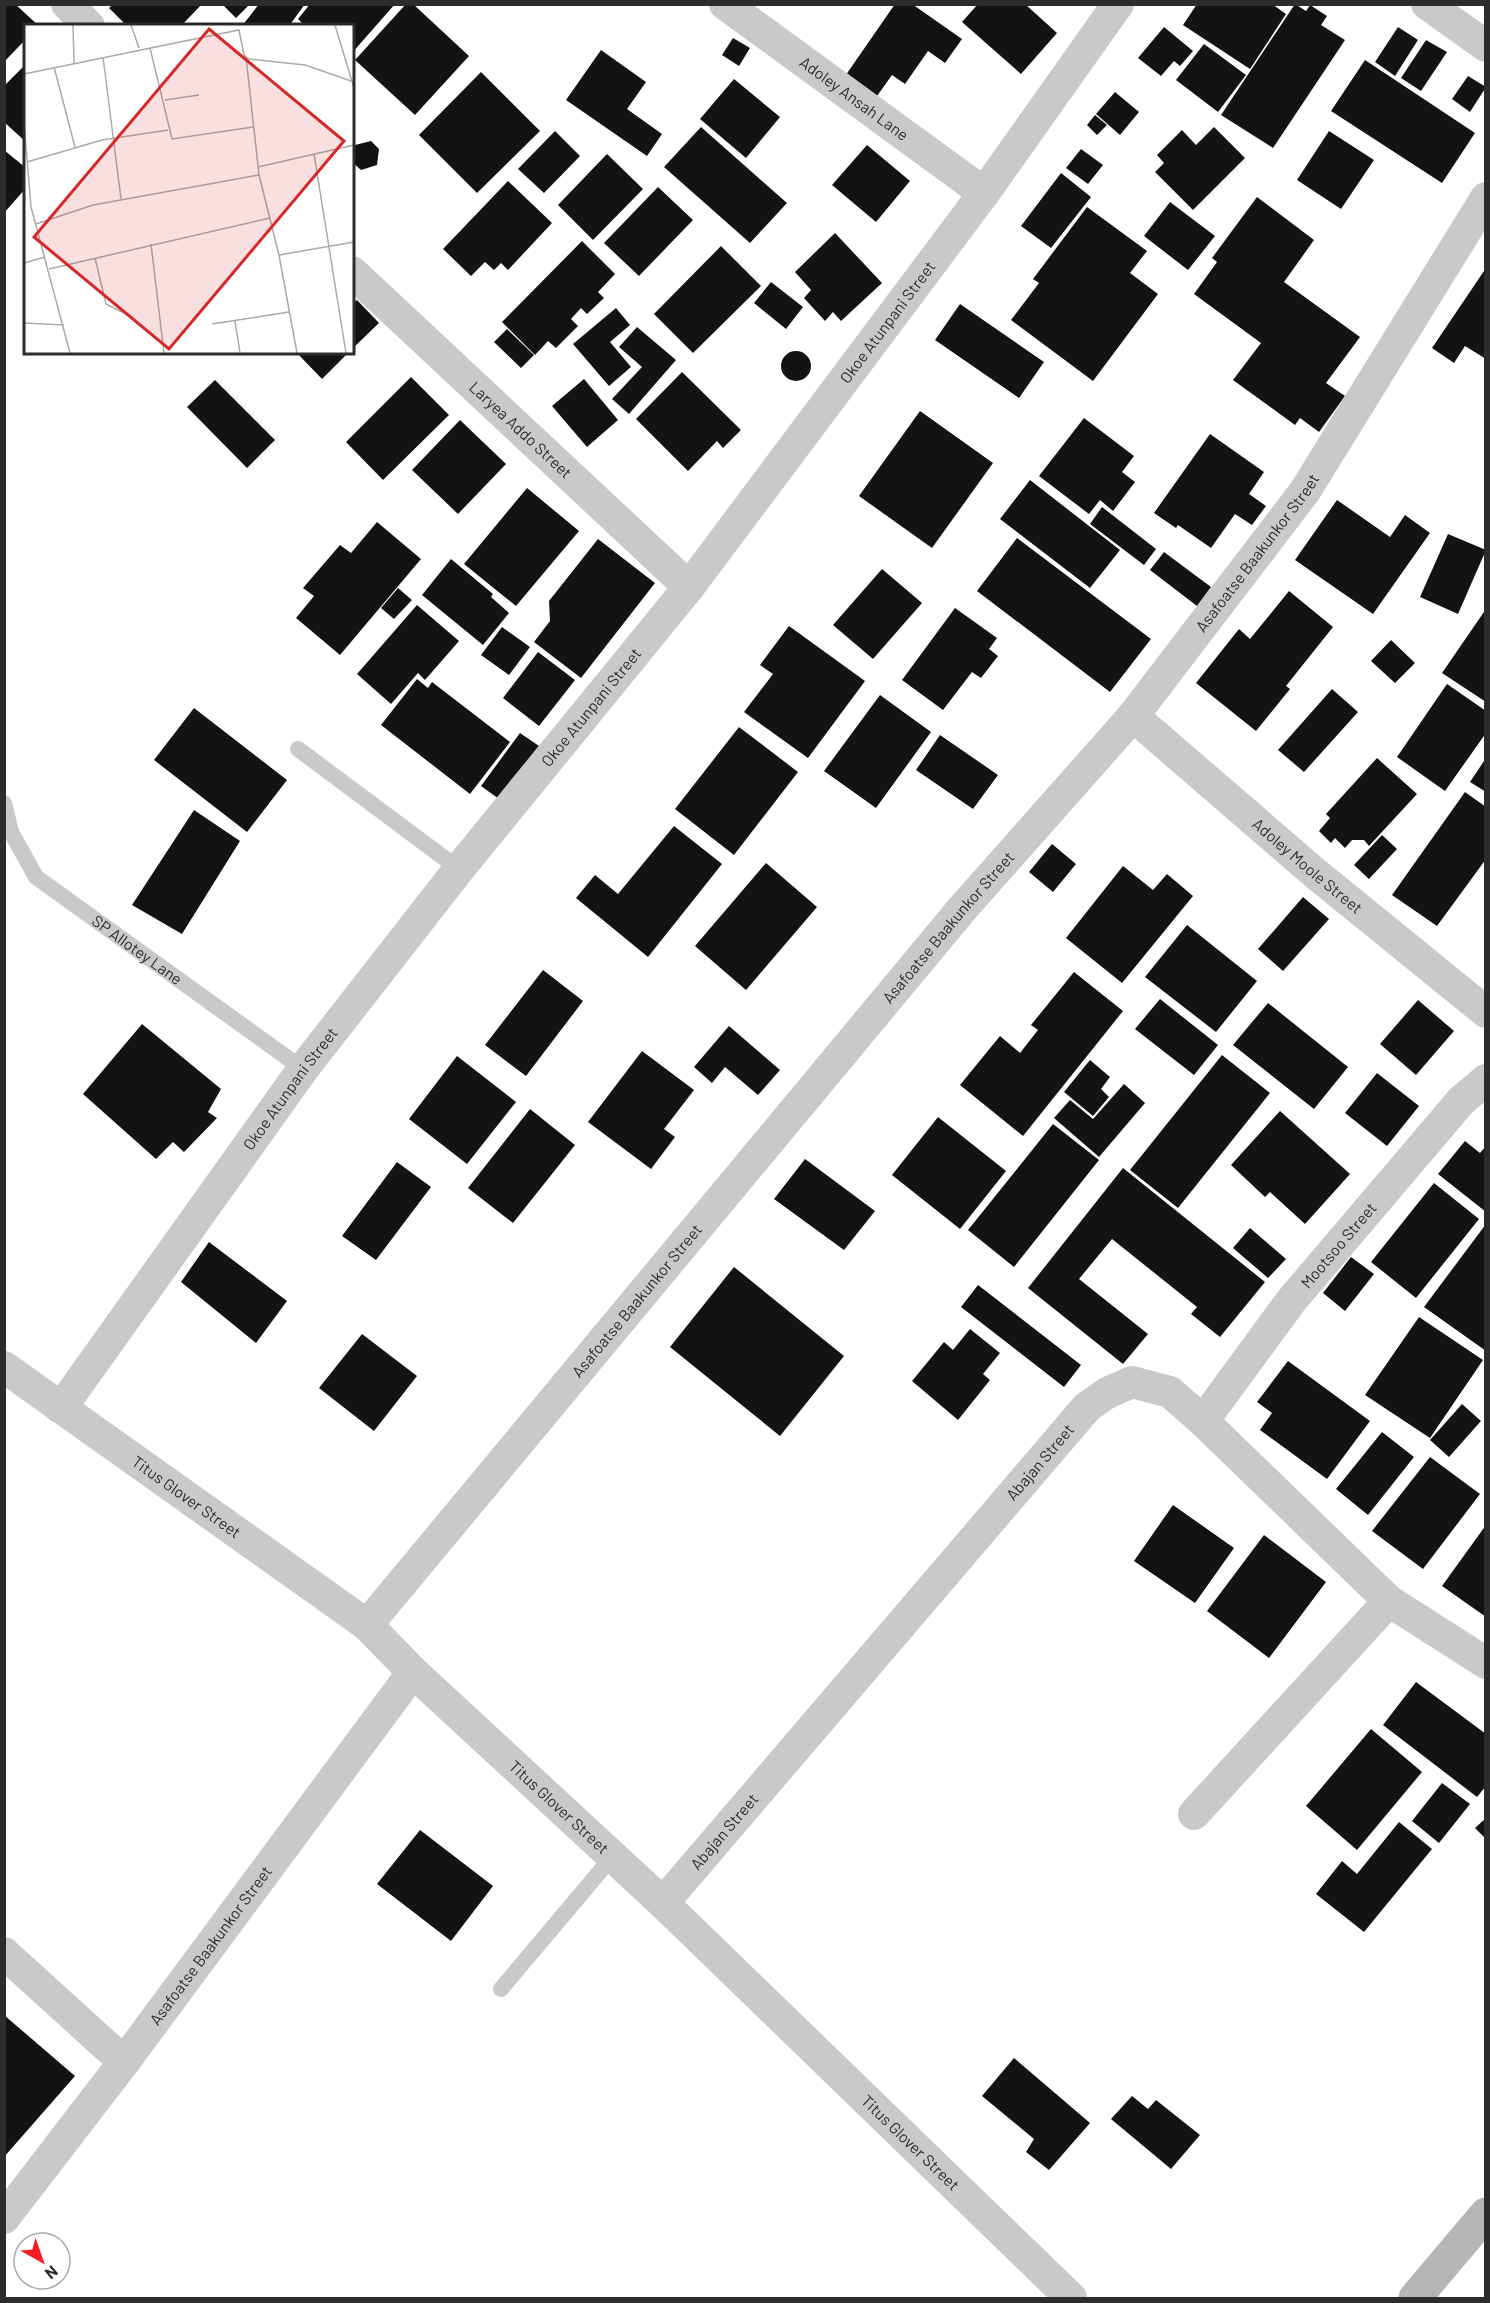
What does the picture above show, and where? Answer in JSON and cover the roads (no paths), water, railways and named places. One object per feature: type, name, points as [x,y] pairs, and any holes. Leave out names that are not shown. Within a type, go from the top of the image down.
[{"type":"main road","points":[[1415,2298],[1485,2214]]},
{"type":"street","points":[[67,4],[87,24]]},
{"type":"street","name":"Adoley Ansah Lane","points":[[725,4],[984,193]]},
{"type":"street","name":"Okoe Atunpani Street","points":[[61,1408],[303,1069],[459,869],[689,587],[984,193],[1118,4]]},
{"type":"street","points":[[1427,4],[1485,46]]},
{"type":"street","name":"Asafoatse Baakunkor Street","points":[[367,1625],[962,909],[1133,716],[1305,491],[1485,198]]},
{"type":"street","name":"Laryea Addo Street","points":[[354,274],[689,587]]},
{"type":"street","name":"Adoley Moole Street","points":[[1133,716],[1316,874],[1485,1012]]},
{"type":"street","name":"Mootsoo Street","points":[[1203,1421],[1291,1301],[1461,1101],[1485,1080]]},
{"type":"street","name":"Titus Glover Street","points":[[4,1366],[367,1625],[413,1672],[663,1903],[1071,2298]]},
{"type":"street","name":"Abajan Street","points":[[663,1903],[1087,1407],[1107,1393],[1132,1382],[1170,1392],[1203,1421],[1389,1601],[1485,1663]]},
{"type":"street","points":[[1194,1814],[1389,1601]]},
{"type":"street","name":"Asafoatse Baakunkor Street","points":[[4,2218],[124,2062],[413,1672]]},
{"type":"street","points":[[4,1953],[124,2062]]},
{"type":"lane","points":[[298,749],[459,869]]},
{"type":"lane","name":"SP Allotey Lane","points":[[4,803],[11,832],[36,877],[303,1069]]},
{"type":"lane","points":[[501,1989],[613,1856]]}]
